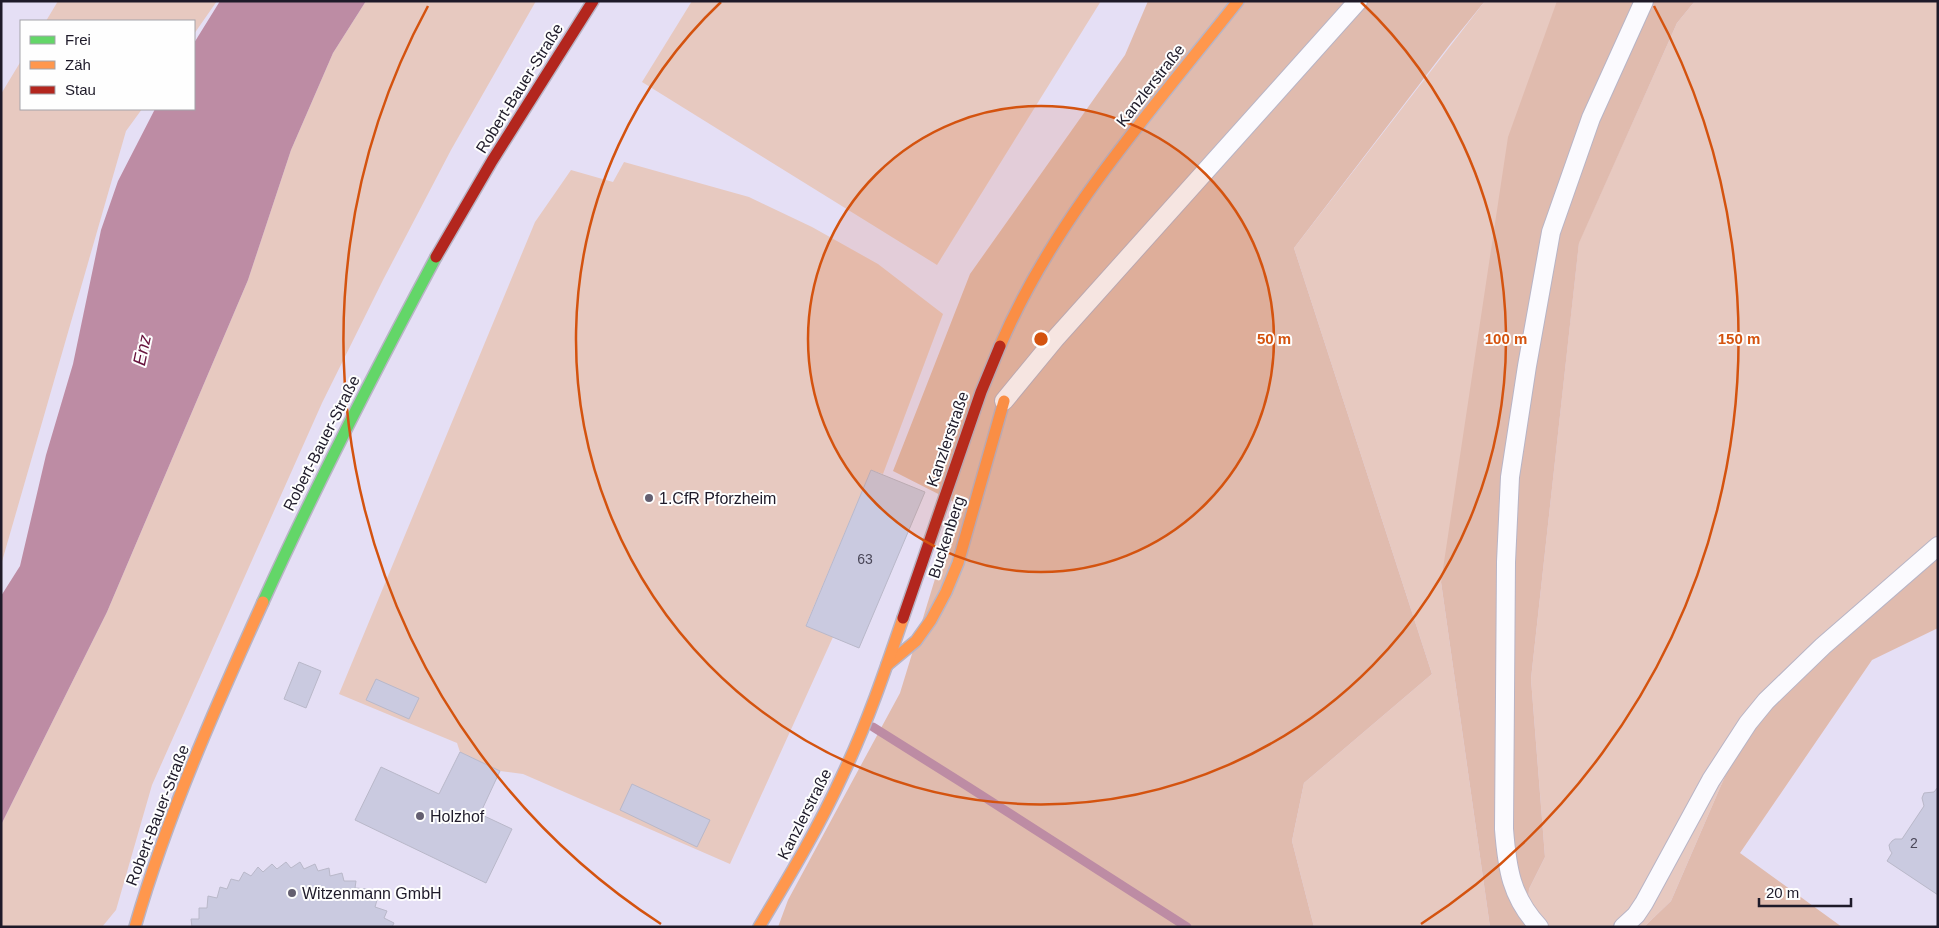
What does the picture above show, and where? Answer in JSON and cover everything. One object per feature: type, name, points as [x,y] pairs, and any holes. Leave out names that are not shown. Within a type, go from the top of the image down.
[{"type":"street","name":"Robert-Bauer-Straße","points":[[135,927],[149,878],[195,759],[295,531],[350,419],[436,258],[492,161],[593,1]]},
{"type":"street","name":"Kanzlerstraße","points":[[759,927],[793,871],[843,775],[887,664],[981,392],[1020,301],[1048,251],[1080,205],[1141,122],[1238,1]]},
{"type":"street","name":"Buckenberg","points":[[887,664],[916,641],[931,620],[946,592],[958,563],[1004,401]]},
{"type":"lane","points":[[1004,401],[1055,339],[1358,1]]},
{"type":"lane","points":[[1539,927],[1522,906],[1513,886],[1507,865],[1504,829],[1506,562],[1510,477],[1527,366],[1551,232],[1591,118],[1644,1]]},
{"type":"lane","points":[[1624,927],[1636,916],[1644,903],[1710,780],[1748,723],[1766,701],[1823,646],[1938,546]]},
{"type":"shaded area","points":[[58,1],[217,1],[195,33],[195,20],[47,20]]},
{"type":"shaded area","points":[[366,1],[536,1],[451,150],[383,280],[322,403],[152,785],[116,910],[102,927],[1,927],[1,825],[107,612],[248,280],[291,150],[333,53]]},
{"type":"shaded area","points":[[692,1],[1101,1],[937,265],[642,82]]},
{"type":"shaded area","points":[[1148,1],[1485,1],[1294,248],[1432,674],[1304,783],[1292,841],[1314,927],[778,927],[788,900],[900,693],[958,504],[893,471],[970,274],[1125,55]]},
{"type":"shaded area","points":[[1485,1],[1577,1],[1441,582],[1490,927],[1314,927],[1292,841],[1304,783],[1432,674],[1294,248]]},
{"type":"shaded area","points":[[1557,1],[1695,1],[1677,23],[1579,243],[1531,679],[1545,857],[1529,889],[1526,927],[1490,927],[1441,582],[1508,137]]},
{"type":"shaded area","points":[[1695,1],[1938,1],[1938,544],[1732,760],[1671,901],[1644,927],[1526,927],[1529,889],[1545,857],[1531,679],[1579,242],[1677,23]]},
{"type":"shaded area","points":[[20,63],[20,110],[141,110],[126,131],[1,565],[1,94]]},
{"type":"shaded area","name":"1.CfR Pforzheim","points":[[624,162],[749,197],[812,227],[878,264],[943,314],[883,474],[871,470],[806,625],[833,637],[730,864],[523,774],[500,771],[460,752],[457,743],[339,694],[535,222],[571,170],[613,182]]},
{"type":"shaded area","points":[[1938,544],[1938,628],[1872,660],[1740,853],[1842,927],[1644,927],[1671,901],[1732,760],[1778,699]]},
{"type":"water","name":"Enz","points":[[220,1],[366,1],[333,53],[291,150],[248,280],[107,612],[1,825],[1,596],[20,566],[46,455],[73,364],[101,230],[118,181],[154,110],[195,110],[195,41]]},
{"type":"building","points":[[871,470],[925,492],[859,648],[806,626]]},
{"type":"building","points":[[299,662],[321,671],[306,708],[284,699]]},
{"type":"building","points":[[376,679],[419,698],[409,719],[366,700]]},
{"type":"building","points":[[460,752],[500,771],[480,814],[512,829],[486,883],[355,820],[381,767],[439,794]]},
{"type":"building","points":[[632,784],[710,820],[697,847],[620,810]]},
{"type":"building","points":[[1938,787],[1938,895],[1887,861],[1892,853],[1889,845],[1895,839],[1902,839],[1924,806],[1922,798],[1924,793],[1934,792]]},
{"type":"building","name":"Witzenmann GmbH","points":[[286,862],[291,868],[300,862],[304,869],[315,864],[318,871],[329,868],[330,876],[342,873],[344,881],[356,881],[355,888],[367,889],[366,897],[377,900],[375,907],[387,911],[384,918],[394,923],[392,927],[192,927],[191,919],[199,919],[199,908],[207,908],[208,896],[217,898],[220,887],[227,889],[231,879],[239,881],[244,872],[251,876],[258,867],[263,872],[272,864],[277,869]]},
{"type":"waterway","points":[[873,727],[1187,927]]},
{"type":"traffic: fast","points":[[263,602],[347,428],[436,257]]},
{"type":"traffic: slow","points":[[1000,346],[1022,299],[1048,253],[1077,209],[1139,124],[1238,1]]},
{"type":"traffic: slow","points":[[887,665],[916,641],[931,620],[946,592],[958,563],[1004,401]]},
{"type":"traffic: slow","points":[[135,927],[177,803],[210,722],[263,602]]},
{"type":"traffic: slow","points":[[759,927],[814,833],[834,794],[868,717],[903,618]]},
{"type":"traffic: jam","points":[[436,257],[492,161],[593,1]]},
{"type":"traffic: jam","points":[[903,618],[981,392],[1000,346]]},
{"type":"place","name":"1.CfR Pforzheim","points":[[649,498]]},
{"type":"place","name":"Holzhof","points":[[420,816]]},
{"type":"place","name":"Witzenmann GmbH","points":[[292,893]]}]
